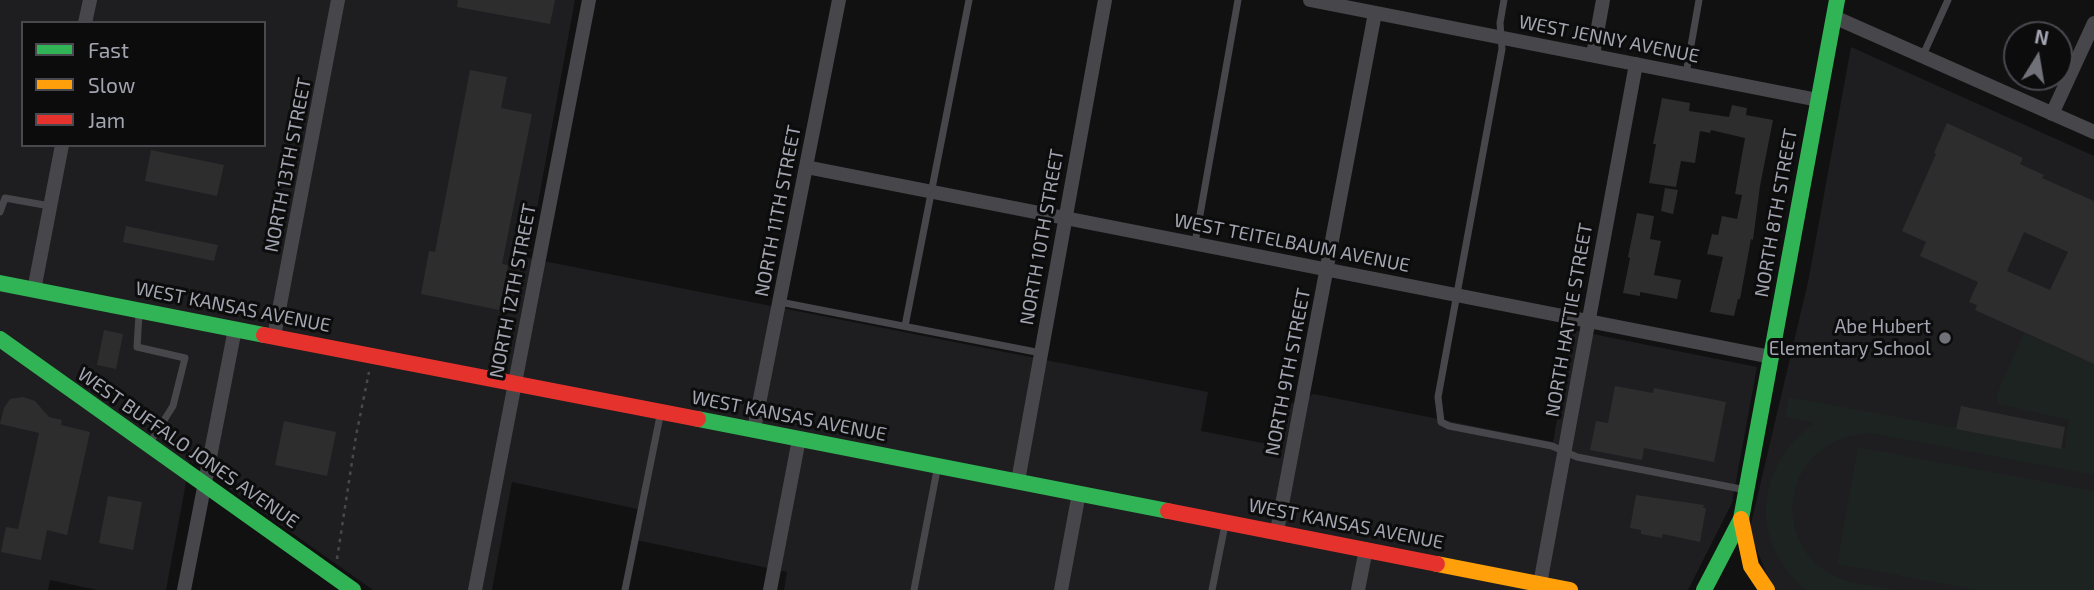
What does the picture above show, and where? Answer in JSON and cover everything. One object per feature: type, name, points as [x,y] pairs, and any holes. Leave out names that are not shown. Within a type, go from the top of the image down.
[{"type":"main road","name":"NORTH 8TH STREET","points":[[1704,590],[1741,519],[1837,0]]},
{"type":"main road","name":"WEST KANSAS AVENUE","points":[[0,283],[1278,531],[1497,579],[1570,590]]},
{"type":"main road","name":"WEST BUFFALO JONES AVENUE","points":[[0,340],[205,485],[333,584],[353,590]]},
{"type":"main road","points":[[1741,519],[1746,552],[1759,582],[1767,590]]},
{"type":"street","points":[[85,21],[90,0]]},
{"type":"street","name":"NORTH 13TH STREET","points":[[274,336],[338,0]]},
{"type":"street","name":"NORTH 12TH STREET","points":[[475,590],[589,0]]},
{"type":"street","name":"NORTH 11TH STREET","points":[[754,429],[839,0]]},
{"type":"street","name":"NORTH 10TH STREET","points":[[1018,481],[1105,0]]},
{"type":"street","name":"WEST JENNY AVENUE","points":[[1310,0],[1818,100]]},
{"type":"street","points":[[1593,55],[1604,0]]},
{"type":"street","name":"NORTH 9TH STREET","points":[[1278,531],[1375,13]]},
{"type":"street","points":[[1834,17],[2094,132]]},
{"type":"street","points":[[2052,114],[2094,23]]},
{"type":"street","name":"NORTH HATTIE STREET","points":[[1540,584],[1636,64]]},
{"type":"street","points":[[34,289],[62,147]]},
{"type":"street","name":"WEST TEITELBAUM AVENUE","points":[[806,167],[1771,357]]},
{"type":"street","points":[[184,590],[235,329]]},
{"type":"street","points":[[770,590],[799,439]]},
{"type":"street","points":[[1061,590],[1079,493]]},
{"type":"street","points":[[1358,590],[1366,549]]},
{"type":"lane","points":[[905,326],[969,0]]},
{"type":"lane","points":[[1194,243],[1238,0]]},
{"type":"lane","points":[[1504,0],[1500,23],[1502,49],[1438,397],[1441,422],[1449,426],[1552,446],[1577,457],[1746,490]]},
{"type":"lane","points":[[1686,74],[1699,0]]},
{"type":"lane","points":[[1923,55],[1948,0]]},
{"type":"lane","points":[[0,212],[5,198],[50,206]]},
{"type":"lane","points":[[780,302],[1041,353]]},
{"type":"lane","points":[[139,310],[137,347],[185,358],[173,406],[148,445]]},
{"type":"lane","points":[[625,590],[660,412]]},
{"type":"lane","points":[[914,590],[938,467]]},
{"type":"lane","points":[[1212,590],[1226,521]]},
{"type":"path","points":[[333,584],[371,355]]},
{"type":"shaded area","points":[[0,0],[575,0],[528,258],[1208,392],[1201,431],[1278,446],[1286,406],[1314,394],[1553,442],[1573,330],[1757,367],[1732,503],[1688,590],[784,590],[787,572],[636,540],[642,510],[512,482],[492,590],[373,590],[190,461],[166,590],[97,590],[50,580],[48,590],[0,590]]},
{"type":"shaded area","name":"Abe Hubert Elementary School","points":[[1851,47],[2094,156],[2094,590],[1777,590],[1772,586],[1749,532],[1808,282]]},
{"type":"shaded area","points":[[2024,333],[2094,364],[2094,475],[1870,433],[1838,440],[1813,457],[1802,472],[1795,489],[1794,525],[1800,542],[1811,558],[1826,571],[1842,579],[1898,590],[1806,590],[1787,571],[1774,549],[1767,527],[1766,505],[1770,482],[1794,441],[1814,423],[1785,417],[1789,397],[2065,448],[2069,420],[1998,404],[1997,394]]},
{"type":"shaded area","points":[[1858,447],[2094,491],[2094,590],[1977,590],[1837,564]]},
{"type":"building","points":[[458,0],[555,0],[550,24],[457,7]]},
{"type":"building","points":[[470,70],[507,77],[501,108],[532,114],[502,264],[508,265],[499,310],[421,294],[429,251],[435,252]]},
{"type":"building","points":[[1662,98],[1690,103],[1689,111],[1729,117],[1732,105],[1747,108],[1746,115],[1773,120],[1753,240],[1751,239],[1740,299],[1734,316],[1710,312],[1723,257],[1707,254],[1712,234],[1718,235],[1722,216],[1737,219],[1742,195],[1735,194],[1745,138],[1711,130],[1710,133],[1700,131],[1695,163],[1681,161],[1676,187],[1649,183]]},
{"type":"building","points":[[1947,123],[2023,158],[2020,164],[2044,175],[2042,178],[2094,201],[2094,364],[1975,310],[1977,305],[1969,302],[1978,282],[1920,256],[1926,242],[1902,231],[1936,154],[1934,153]],"holes":[[[2024,232],[2068,252],[2050,290],[2007,271]]]},
{"type":"building","points":[[151,150],[224,165],[217,196],[145,181]]},
{"type":"building","points":[[1665,188],[1678,190],[1673,214],[1661,211]]},
{"type":"building","points":[[1637,213],[1654,216],[1650,239],[1661,241],[1654,275],[1681,280],[1677,299],[1640,292],[1640,296],[1623,293]]},
{"type":"building","points":[[126,226],[218,245],[214,261],[123,242]]},
{"type":"building","points":[[104,330],[123,334],[116,369],[97,365]]},
{"type":"building","points":[[1615,386],[1653,393],[1654,388],[1726,402],[1714,462],[1644,448],[1642,460],[1590,450],[1596,421],[1608,423]]},
{"type":"building","points":[[23,397],[35,401],[49,417],[62,420],[61,425],[90,432],[67,535],[47,530],[41,560],[1,552],[6,527],[18,529],[39,433],[0,424],[4,408],[10,399]]},
{"type":"building","points":[[1961,406],[2065,427],[2061,449],[1956,429]]},
{"type":"building","points":[[284,421],[336,432],[327,476],[275,465]]},
{"type":"building","points":[[1636,495],[1704,505],[1703,508],[1706,508],[1700,542],[1663,534],[1662,538],[1641,534],[1641,530],[1630,528]]},
{"type":"building","points":[[108,496],[142,502],[133,550],[99,543]]},
{"type":"traffic: fast","points":[[1704,590],[1741,519],[1837,0]]},
{"type":"traffic: fast","points":[[0,283],[264,335]]},
{"type":"traffic: fast","points":[[0,339],[353,590]]},
{"type":"traffic: fast","points":[[698,419],[1168,511]]},
{"type":"traffic: slow","points":[[1741,519],[1751,566],[1767,590]]},
{"type":"traffic: slow","points":[[1437,564],[1570,590]]},
{"type":"traffic: jam","points":[[264,335],[698,419]]},
{"type":"traffic: jam","points":[[1168,511],[1437,564]]},
{"type":"place","name":"Abe Hubert Elementary School","points":[[1945,338]]}]
